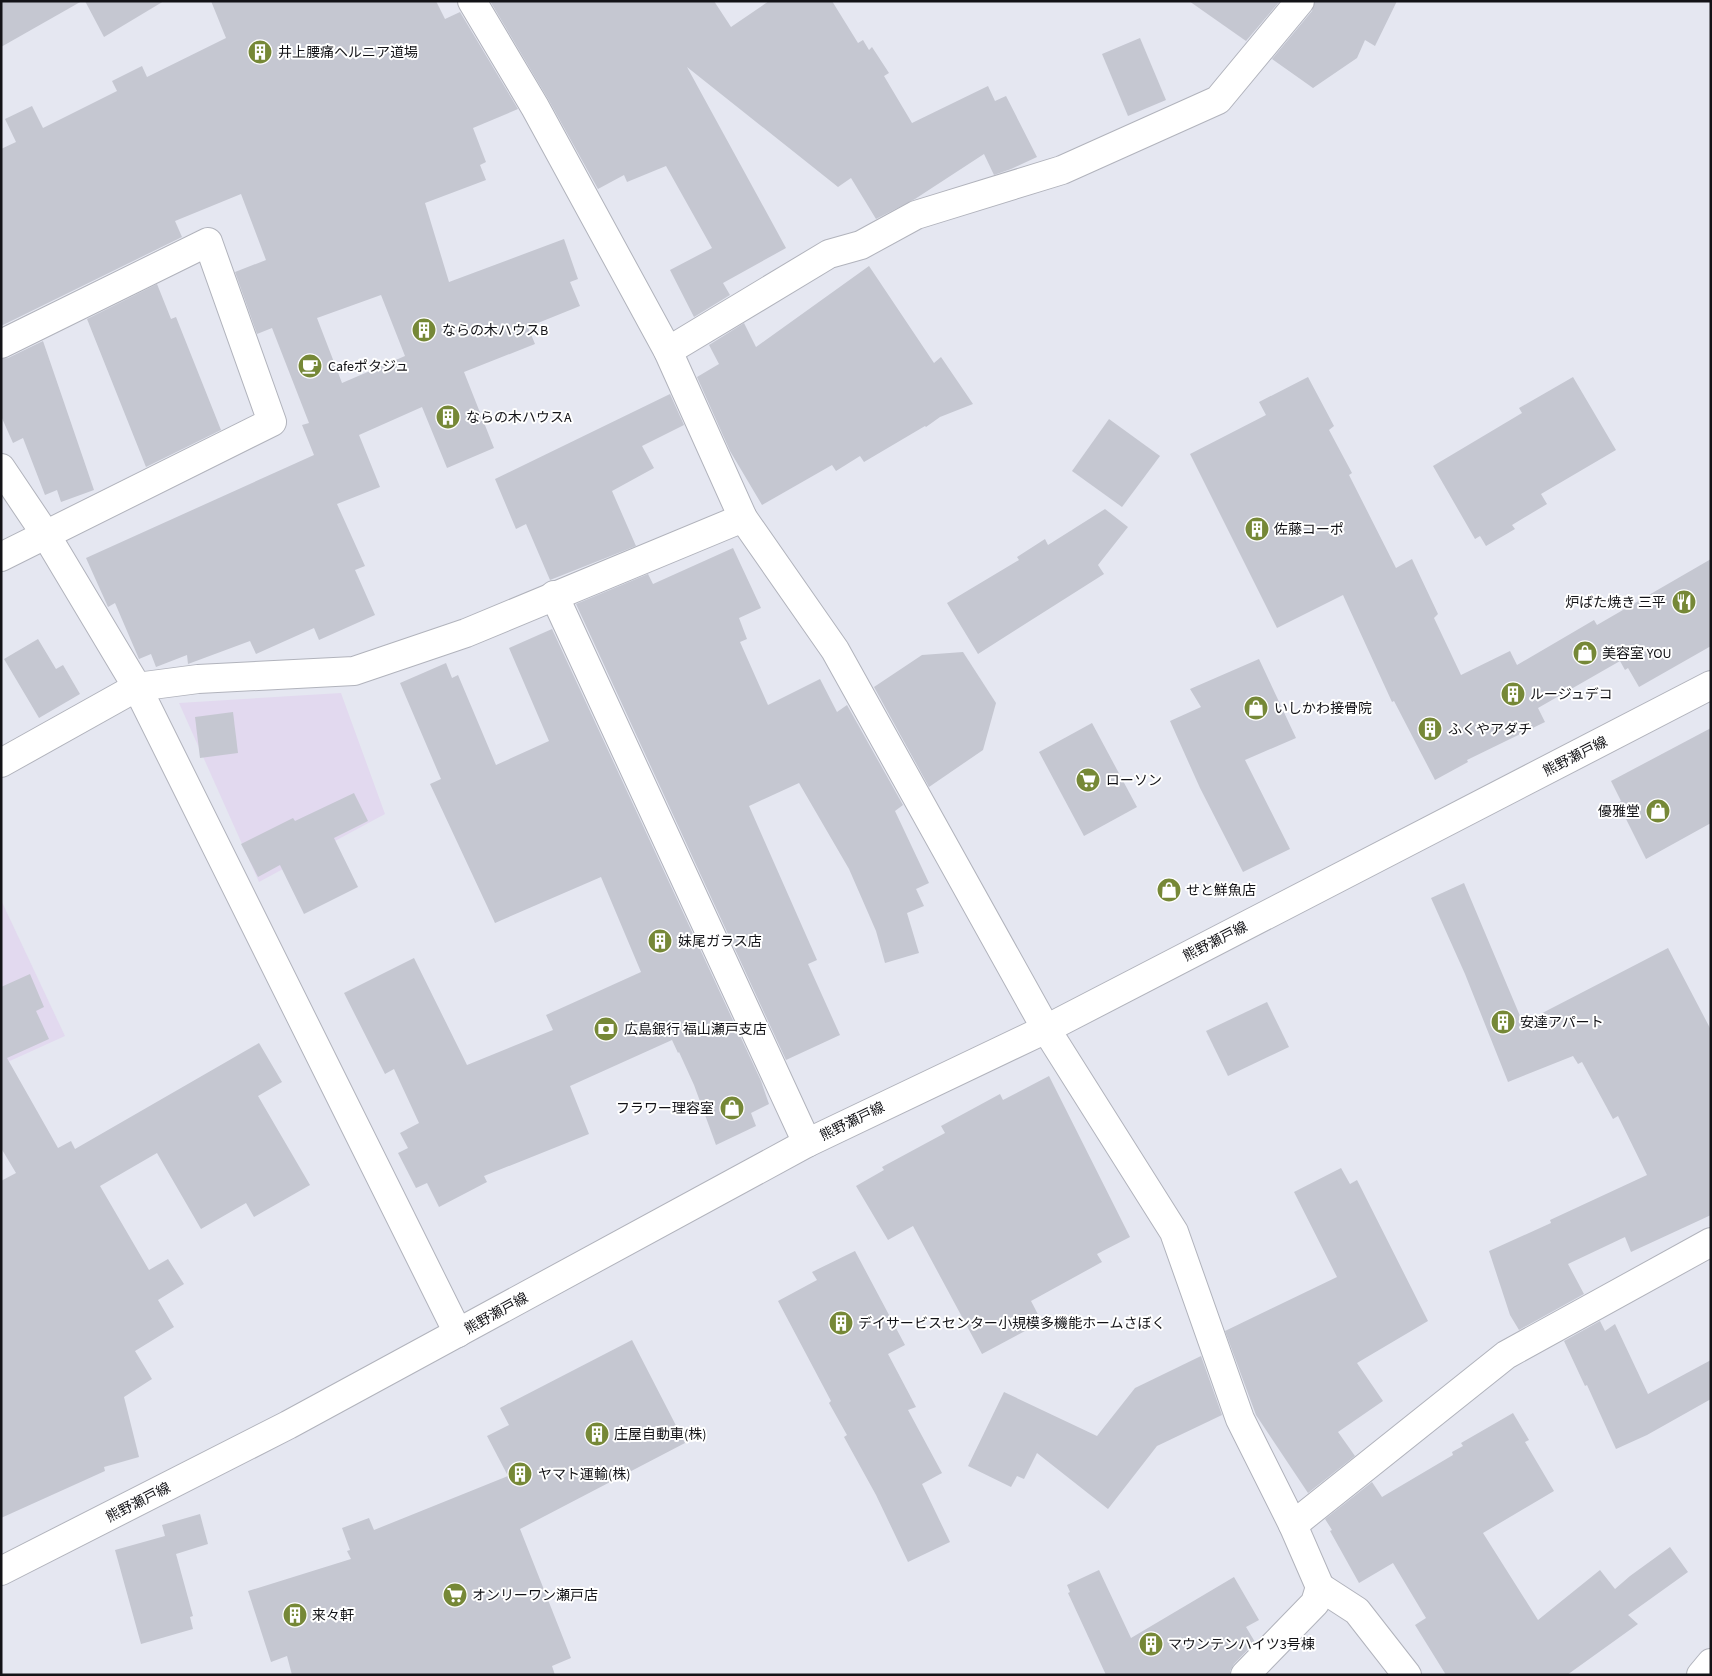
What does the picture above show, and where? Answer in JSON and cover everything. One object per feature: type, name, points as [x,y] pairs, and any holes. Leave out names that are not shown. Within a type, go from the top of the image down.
[{"type":"street","points":[[472,1],[535,107],[668,351],[743,518],[835,650],[1046,1028],[1174,1232],[1240,1419],[1293,1525],[1320,1587],[1357,1611],[1407,1675]]},
{"type":"street","points":[[668,351],[829,254],[862,245],[916,215],[1062,170],[1218,100],[1300,1]]},
{"type":"street","points":[[1,344],[208,242],[272,422],[1,557]]},
{"type":"street","points":[[1,468],[46,535],[137,687],[458,1333]]},
{"type":"street","points":[[1,763],[137,687],[198,679],[354,671],[466,633],[743,518]]},
{"type":"street","points":[[554,596],[807,1143]]},
{"type":"street","name":"熊野瀬戸線","points":[[1,1571],[288,1425],[807,1143],[1046,1028],[1711,685]]},
{"type":"street","points":[[1293,1525],[1506,1355],[1711,1242]]},
{"type":"street","points":[[1245,1675],[1315,1603],[1320,1587]]},
{"type":"street","points":[[1701,1675],[1711,1663]]},
{"type":"shaded area","points":[[341,693],[385,814],[259,882],[179,703]]},
{"type":"shaded area","points":[[1,900],[65,1036],[1,1065]]},
{"type":"building","points":[[1,1],[82,1],[1,47]]},
{"type":"building","points":[[85,1],[164,1],[104,37]]},
{"type":"building","points":[[211,1],[436,1],[445,19],[460,12],[518,109],[473,128],[486,162],[480,165],[486,180],[425,203],[449,282],[564,239],[578,279],[570,282],[580,306],[528,327],[535,344],[464,372],[494,448],[447,468],[422,407],[359,435],[380,487],[337,504],[365,566],[355,570],[375,615],[319,640],[314,628],[256,654],[250,641],[188,664],[187,655],[156,667],[151,654],[139,659],[115,603],[108,607],[86,558],[314,455],[302,425],[309,423],[272,328],[257,334],[235,272],[266,260],[241,194],[175,221],[182,237],[1,326],[1,149],[16,142],[5,119],[32,106],[43,128],[117,91],[112,81],[142,66],[147,77],[226,38]],"holes":[[[381,295],[405,356],[342,383],[317,318]]]},
{"type":"building","points":[[490,1],[714,1],[731,27],[769,1],[832,1],[858,43],[863,40],[869,50],[872,47],[889,73],[884,76],[912,123],[988,86],[995,101],[1006,96],[1037,157],[994,175],[984,154],[915,199],[876,219],[851,178],[838,187],[687,67],[786,248],[723,283],[730,295],[694,317],[670,270],[712,248],[666,166],[627,182],[624,175],[598,189]]},
{"type":"building","points":[[1189,1],[1280,1],[1246,41]]},
{"type":"building","points":[[1315,1],[1397,1],[1375,46],[1365,40],[1357,58],[1313,88],[1272,59],[1312,11]]},
{"type":"building","points":[[1140,38],[1166,100],[1128,116],[1102,54]]},
{"type":"building","points":[[869,266],[934,363],[941,357],[973,404],[940,417],[864,462],[860,456],[836,471],[832,465],[762,505],[730,451],[697,377],[719,364],[709,345],[744,323],[756,347]]},
{"type":"building","points":[[157,284],[171,319],[176,317],[221,430],[146,467],[87,319]]},
{"type":"building","points":[[43,341],[94,490],[61,502],[57,490],[45,495],[23,438],[13,443],[1,416],[1,359],[8,358]]},
{"type":"building","points":[[1308,377],[1334,426],[1329,430],[1352,473],[1349,475],[1396,568],[1412,559],[1438,614],[1434,618],[1461,675],[1510,651],[1517,665],[1594,620],[1597,625],[1711,559],[1711,646],[1639,687],[1628,668],[1625,670],[1620,661],[1538,708],[1545,722],[1467,760],[1468,762],[1435,780],[1394,701],[1392,702],[1343,595],[1277,628],[1190,454],[1266,415],[1259,402]]},
{"type":"building","points":[[1573,377],[1616,450],[1541,494],[1547,504],[1512,525],[1515,529],[1486,546],[1480,536],[1475,539],[1433,466],[1522,413],[1519,408]]},
{"type":"building","points":[[670,394],[684,425],[642,446],[654,468],[612,491],[636,546],[550,580],[526,524],[516,529],[495,479]]},
{"type":"building","points":[[1109,419],[1160,456],[1122,507],[1072,471]]},
{"type":"building","points":[[1105,509],[1128,527],[1098,565],[1104,574],[978,654],[947,603],[1019,560],[1017,557],[1045,539],[1048,545]]},
{"type":"building","points":[[733,548],[761,608],[739,618],[747,639],[740,642],[768,705],[820,679],[837,712],[847,705],[903,805],[895,811],[929,883],[916,889],[924,906],[907,913],[919,953],[885,963],[876,931],[849,869],[799,783],[749,806],[817,960],[808,964],[840,1035],[786,1060],[576,604],[648,574],[653,584]]},
{"type":"building","points":[[552,629],[761,1081],[769,1104],[751,1113],[756,1126],[716,1145],[694,1085],[672,1040],[570,1086],[589,1134],[484,1176],[487,1182],[439,1207],[427,1183],[416,1188],[398,1153],[408,1148],[400,1133],[419,1123],[394,1069],[385,1074],[344,993],[414,958],[467,1065],[553,1030],[546,1015],[641,972],[601,877],[495,923],[430,784],[441,779],[400,683],[446,663],[452,678],[458,675],[496,765],[549,741],[509,648]]},
{"type":"building","points":[[38,639],[56,669],[63,665],[80,694],[39,718],[4,659]]},
{"type":"building","points":[[963,652],[996,703],[983,750],[929,787],[874,687],[922,655]]},
{"type":"building","points":[[1259,659],[1296,738],[1245,760],[1290,849],[1243,872],[1200,788],[1170,721],[1201,707],[1190,689]]},
{"type":"building","points":[[233,712],[238,753],[200,758],[195,717]]},
{"type":"building","name":"ローソン","points":[[1092,723],[1137,807],[1084,836],[1039,752]]},
{"type":"building","points":[[1711,728],[1711,823],[1646,859],[1618,803],[1621,801],[1611,781]]},
{"type":"building","points":[[354,793],[368,821],[334,838],[358,887],[304,914],[280,865],[258,877],[241,844],[293,818],[295,821]]},
{"type":"building","points":[[1464,883],[1523,1023],[1668,948],[1711,1030],[1711,1215],[1631,1252],[1625,1237],[1568,1264],[1584,1294],[1519,1330],[1510,1315],[1489,1251],[1551,1223],[1550,1220],[1647,1175],[1618,1116],[1613,1119],[1582,1062],[1578,1064],[1573,1056],[1508,1082],[1465,974],[1431,898]]},
{"type":"building","points":[[30,974],[44,1007],[36,1011],[49,1039],[7,1058],[58,1148],[71,1141],[75,1149],[259,1043],[282,1082],[258,1096],[310,1185],[254,1217],[246,1203],[201,1229],[157,1153],[100,1186],[149,1270],[168,1259],[184,1284],[158,1300],[174,1327],[135,1351],[152,1379],[124,1397],[139,1457],[104,1467],[105,1471],[1,1518],[1,1181],[16,1173],[1,1148],[1,987]]},
{"type":"building","points":[[1267,1002],[1289,1047],[1228,1076],[1206,1031]]},
{"type":"building","points":[[1049,1076],[1130,1237],[1097,1254],[1102,1262],[1031,1301],[1042,1322],[982,1354],[913,1226],[888,1240],[856,1186],[884,1170],[882,1167],[945,1133],[941,1126],[1000,1094],[1003,1100]]},
{"type":"building","points":[[1341,1168],[1350,1184],[1357,1180],[1428,1321],[1357,1363],[1383,1401],[1338,1432],[1355,1456],[1308,1493],[1256,1415],[1225,1331],[1337,1277],[1294,1192]]},
{"type":"building","points":[[855,1251],[905,1345],[888,1354],[916,1407],[908,1410],[942,1473],[922,1484],[950,1542],[908,1562],[876,1495],[844,1437],[847,1435],[829,1403],[831,1401],[778,1301],[817,1280],[812,1272]]},
{"type":"building","points":[[1600,1321],[1605,1331],[1615,1324],[1648,1394],[1711,1360],[1711,1399],[1647,1435],[1616,1449],[1587,1385],[1585,1386],[1564,1341]]},
{"type":"building","points":[[632,1340],[685,1443],[520,1529],[571,1658],[552,1666],[555,1675],[292,1675],[287,1656],[271,1662],[248,1591],[351,1559],[347,1551],[350,1550],[342,1528],[369,1518],[374,1530],[508,1476],[487,1436],[509,1425],[500,1408]]},
{"type":"building","points":[[1201,1356],[1222,1415],[1157,1446],[1108,1509],[1037,1453],[1024,1479],[1017,1476],[1011,1487],[968,1466],[1004,1392],[1097,1436],[1135,1388]]},
{"type":"building","points":[[1513,1413],[1529,1440],[1525,1442],[1554,1491],[1483,1533],[1538,1620],[1600,1570],[1615,1589],[1670,1547],[1688,1572],[1628,1615],[1638,1624],[1567,1675],[1446,1675],[1415,1625],[1426,1618],[1393,1563],[1359,1583],[1325,1519],[1372,1482],[1382,1497],[1453,1455],[1452,1452],[1463,1446],[1461,1443]]},
{"type":"building","points":[[200,1514],[208,1544],[176,1554],[193,1616],[190,1617],[193,1629],[141,1644],[115,1550],[165,1536],[162,1525]]},
{"type":"building","points":[[1099,1570],[1131,1638],[1234,1577],[1259,1620],[1246,1627],[1255,1642],[1234,1664],[1230,1675],[1106,1675],[1068,1593],[1070,1592],[1067,1585]]},
{"type":"place","name":"井上腰痛ヘルニア道場","points":[[260,52]]},
{"type":"place","name":"ならの木ハウスB","points":[[424,330]]},
{"type":"place","name":"Cafeポタジュ","points":[[310,366]]},
{"type":"place","name":"ならの木ハウスA","points":[[448,417]]},
{"type":"place","name":"佐藤コーポ","points":[[1257,529]]},
{"type":"place","name":"炉ばた焼き 三平","points":[[1684,602]]},
{"type":"place","name":"美容室 YOU","points":[[1585,653]]},
{"type":"place","name":"ルージュデコ","points":[[1513,694]]},
{"type":"place","name":"いしかわ接骨院","points":[[1256,708]]},
{"type":"place","name":"ふくやアダチ","points":[[1430,729]]},
{"type":"place","name":"ローソン","points":[[1088,780]]},
{"type":"place","name":"優雅堂","points":[[1658,811]]},
{"type":"place","name":"せと鮮魚店","points":[[1169,890]]},
{"type":"place","name":"妹尾ガラス店","points":[[660,941]]},
{"type":"place","name":"安達アパート","points":[[1503,1022]]},
{"type":"place","name":"広島銀行 福山瀬戸支店","points":[[606,1029]]},
{"type":"place","name":"フラワー理容室","points":[[732,1108]]},
{"type":"place","name":"デイサービスセンター小規模多機能ホームさぼく","points":[[841,1323]]},
{"type":"place","name":"庄屋自動車(株)","points":[[597,1434]]},
{"type":"place","name":"ヤマト運輸(株)","points":[[520,1474]]},
{"type":"place","name":"オンリーワン瀬戸店","points":[[455,1595]]},
{"type":"place","name":"来々軒","points":[[295,1615]]},
{"type":"place","name":"マウンテンハイツ3号棟","points":[[1151,1644]]}]
